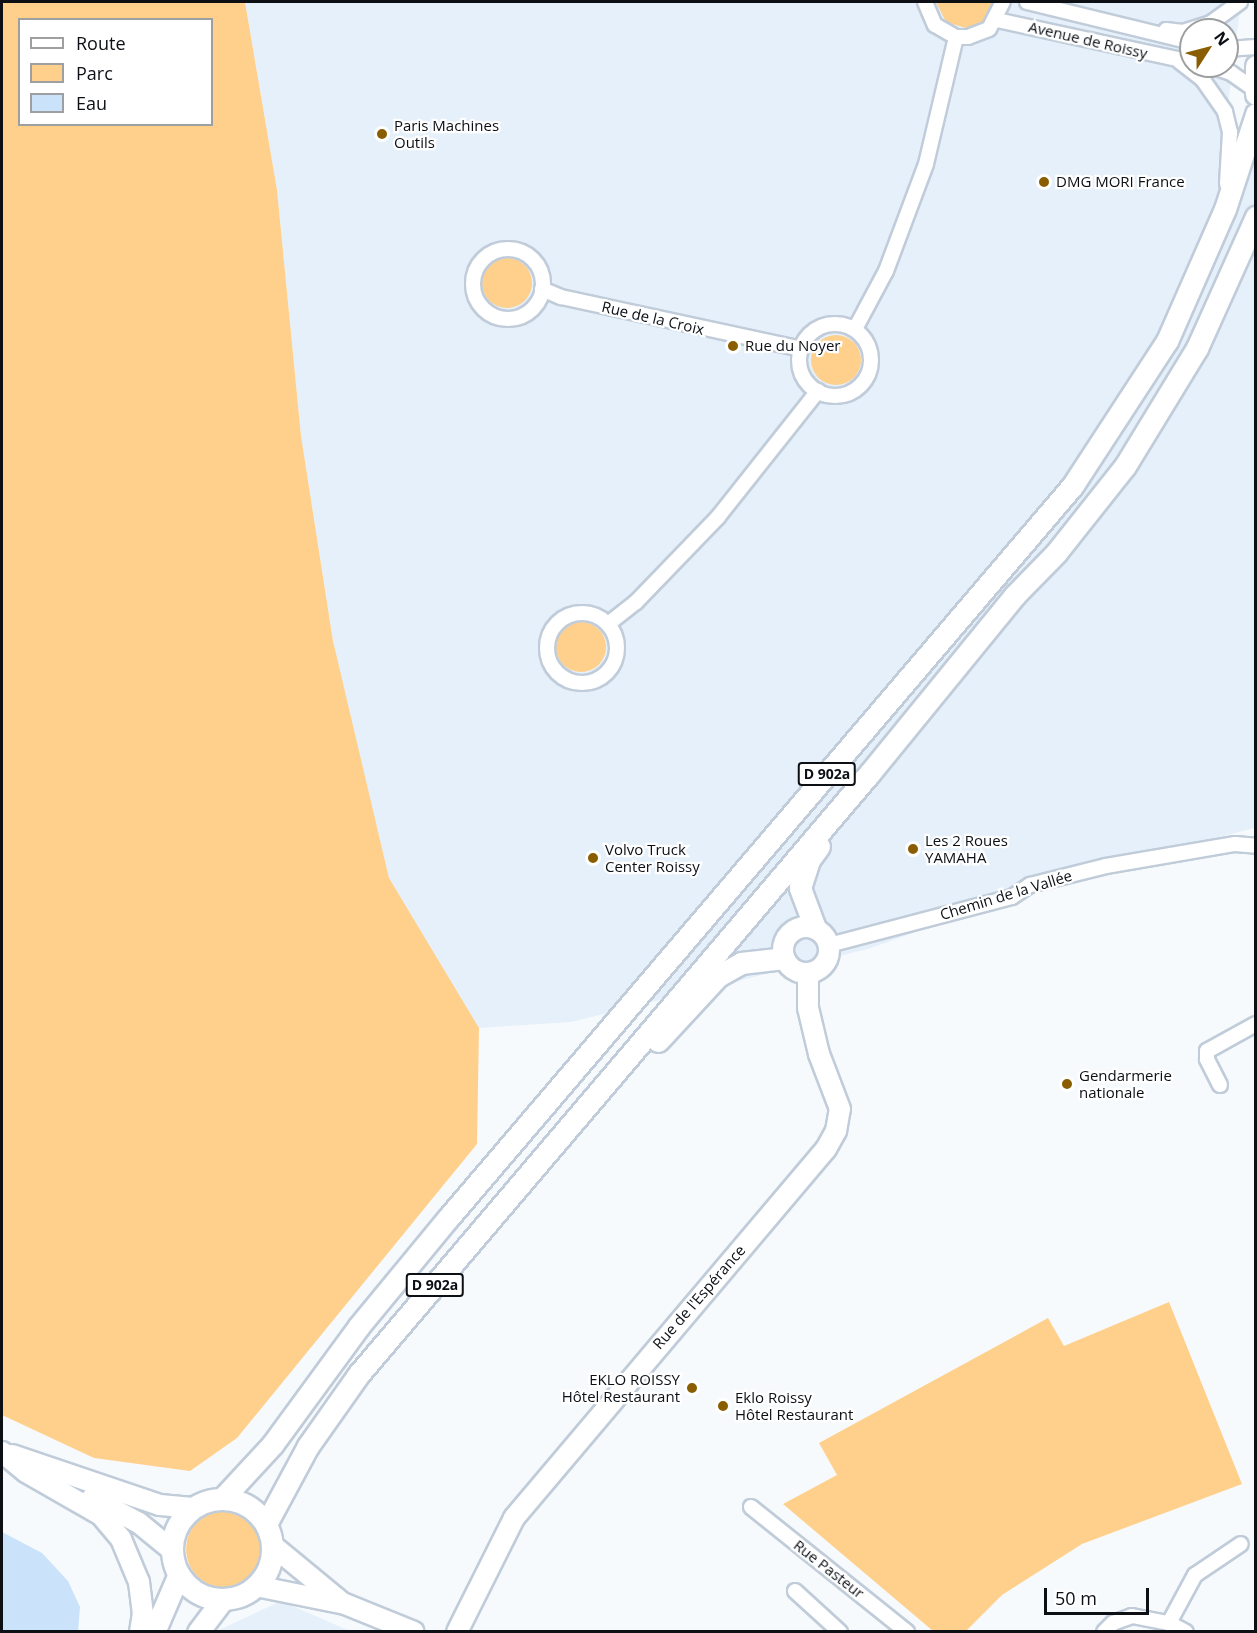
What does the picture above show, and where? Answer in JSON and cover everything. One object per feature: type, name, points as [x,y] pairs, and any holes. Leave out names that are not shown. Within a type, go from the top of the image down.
[{"type":"main road","points":[[1255,92],[1256,66]]},
{"type":"main road","name":"D 902a","points":[[222,1499],[272,1445],[359,1326],[449,1217],[1073,485],[1167,341],[1225,209],[1256,114]]},
{"type":"main road","name":"D 902a","points":[[266,1524],[308,1446],[358,1375],[591,1102],[729,934],[869,774],[1125,466],[1197,348],[1256,217]]},
{"type":"main road","points":[[815,928],[800,927],[787,935],[784,958],[793,969],[808,973],[827,960],[829,945],[815,928],[800,888],[809,860],[869,774]]},
{"type":"main road","points":[[591,1102],[649,1051],[718,976],[741,963],[784,958]]},
{"type":"main road","name":"Rue de l'Espérance","points":[[457,1632],[514,1518],[826,1149],[836,1131],[840,1109],[819,1054],[808,1008],[808,973]]},
{"type":"main road","points":[[2,1452],[160,1505],[193,1508],[222,1499],[247,1505],[266,1524],[272,1545],[266,1573],[256,1586],[236,1597],[223,1599],[197,1592],[179,1574],[172,1550],[174,1534],[193,1508]]},
{"type":"main road","points":[[2,1452],[139,1523],[172,1550]]},
{"type":"main road","points":[[2,1452],[26,1472],[101,1515],[121,1539],[139,1582],[143,1613],[140,1632]]},
{"type":"main road","points":[[272,1545],[294,1566],[345,1604]]},
{"type":"main road","points":[[154,1632],[179,1574]]},
{"type":"main road","points":[[256,1586],[345,1604],[414,1632]]},
{"type":"main road","points":[[198,1632],[223,1599]]},
{"type":"street","points":[[922,2],[935,25],[956,37],[979,35],[997,20],[1003,2]]},
{"type":"street","name":"Avenue de Roissy","points":[[1027,2],[1179,39]]},
{"type":"street","name":"Avenue de Roissy","points":[[1134,27],[1183,32],[1210,23],[1240,2]]},
{"type":"street","name":"Avenue de Roissy","points":[[997,20],[1179,61]]},
{"type":"street","points":[[855,329],[886,271],[926,164],[956,37]]},
{"type":"street","points":[[1239,48],[1256,47]]},
{"type":"street","name":"Avenue de Roissy","points":[[1201,78],[1225,112],[1230,132],[1225,209]]},
{"type":"street","points":[[1237,78],[1255,92]]},
{"type":"street","points":[[512,249],[523,252],[539,268],[542,290],[532,310],[522,316],[502,319],[477,302],[473,276],[489,254],[512,249]]},
{"type":"street","name":"Rue de la Croix","points":[[542,290],[561,297],[801,349]]},
{"type":"street","points":[[845,325],[855,329],[869,346],[871,368],[866,379],[850,393],[828,395],[818,391],[802,373],[801,349],[813,331],[823,326],[845,325]]},
{"type":"street","points":[[608,624],[636,602],[718,517],[818,391]]},
{"type":"street","points":[[586,613],[608,624],[617,645],[616,656],[604,675],[583,684],[572,682],[553,669],[546,648],[554,626],[562,618],[586,613]]},
{"type":"street","name":"Chemin de la Vallée","points":[[829,945],[1012,897],[1029,885],[1106,866],[1235,844],[1256,846]]},
{"type":"street","points":[[1220,1085],[1207,1059],[1207,1051],[1256,1024]]},
{"type":"street","name":"Rue Pasteur","points":[[751,1507],[907,1632]]},
{"type":"street","points":[[1169,1623],[1195,1575],[1241,1545]]},
{"type":"street","points":[[795,1591],[835,1630]]},
{"type":"street","points":[[1104,1632],[1113,1623],[1132,1616],[1169,1623],[1186,1632]]},
{"type":"shaded area","points":[[245,2],[1241,2],[1239,18],[1179,18],[1179,78],[1231,78],[1222,151],[1255,158],[1255,828],[1102,866],[868,949],[571,1022],[479,1028],[389,878],[335,652],[301,436],[277,190]]},
{"type":"shaded area","points":[[281,1601],[350,1631],[217,1631]]},
{"type":"green space","points":[[2,2],[245,2],[277,190],[301,436],[333,641],[389,878],[479,1028],[477,1144],[237,1438],[190,1471],[94,1458],[2,1415]]},
{"type":"green space","points":[[936,2],[996,2],[996,4],[989,19],[969,29],[946,22]]},
{"type":"green space","points":[[502,258],[512,258],[525,265],[532,278],[532,288],[525,301],[512,308],[502,308],[493,304],[486,297],[482,288],[482,278],[486,269],[493,262]]},
{"type":"green space","points":[[836,335],[845,337],[856,346],[861,360],[859,369],[850,380],[836,385],[827,383],[816,374],[811,360],[813,351],[822,340]]},
{"type":"green space","points":[[576,622],[586,622],[599,629],[606,642],[606,652],[599,665],[586,672],[576,672],[567,668],[560,661],[556,652],[556,642],[560,633],[567,626]]},
{"type":"green space","points":[[1169,1302],[1242,1484],[1082,1544],[1002,1595],[966,1631],[933,1631],[783,1504],[837,1475],[819,1443],[1048,1318],[1064,1346]]},
{"type":"green space","points":[[217,1510],[233,1510],[247,1516],[258,1527],[264,1541],[264,1557],[258,1571],[247,1582],[233,1588],[217,1588],[203,1582],[192,1571],[186,1557],[186,1541],[192,1527],[203,1516]]},
{"type":"water","points":[[2,1532],[42,1553],[68,1581],[80,1607],[78,1631],[2,1631]]},
{"type":"place","name":"Paris Machines Outils","points":[[382,134]]},
{"type":"place","name":"DMG MORI France","points":[[1044,182]]},
{"type":"place","name":"Rue du Noyer","points":[[733,346]]},
{"type":"place","name":"Les 2 Roues YAMAHA","points":[[913,849]]},
{"type":"place","name":"Volvo Truck Center Roissy","points":[[593,858]]},
{"type":"place","name":"Gendarmerie nationale","points":[[1067,1084]]},
{"type":"place","name":"EKLO ROISSY Hôtel Restaurant","points":[[692,1388]]},
{"type":"place","name":"Eklo Roissy Hôtel Restaurant","points":[[723,1406]]}]
